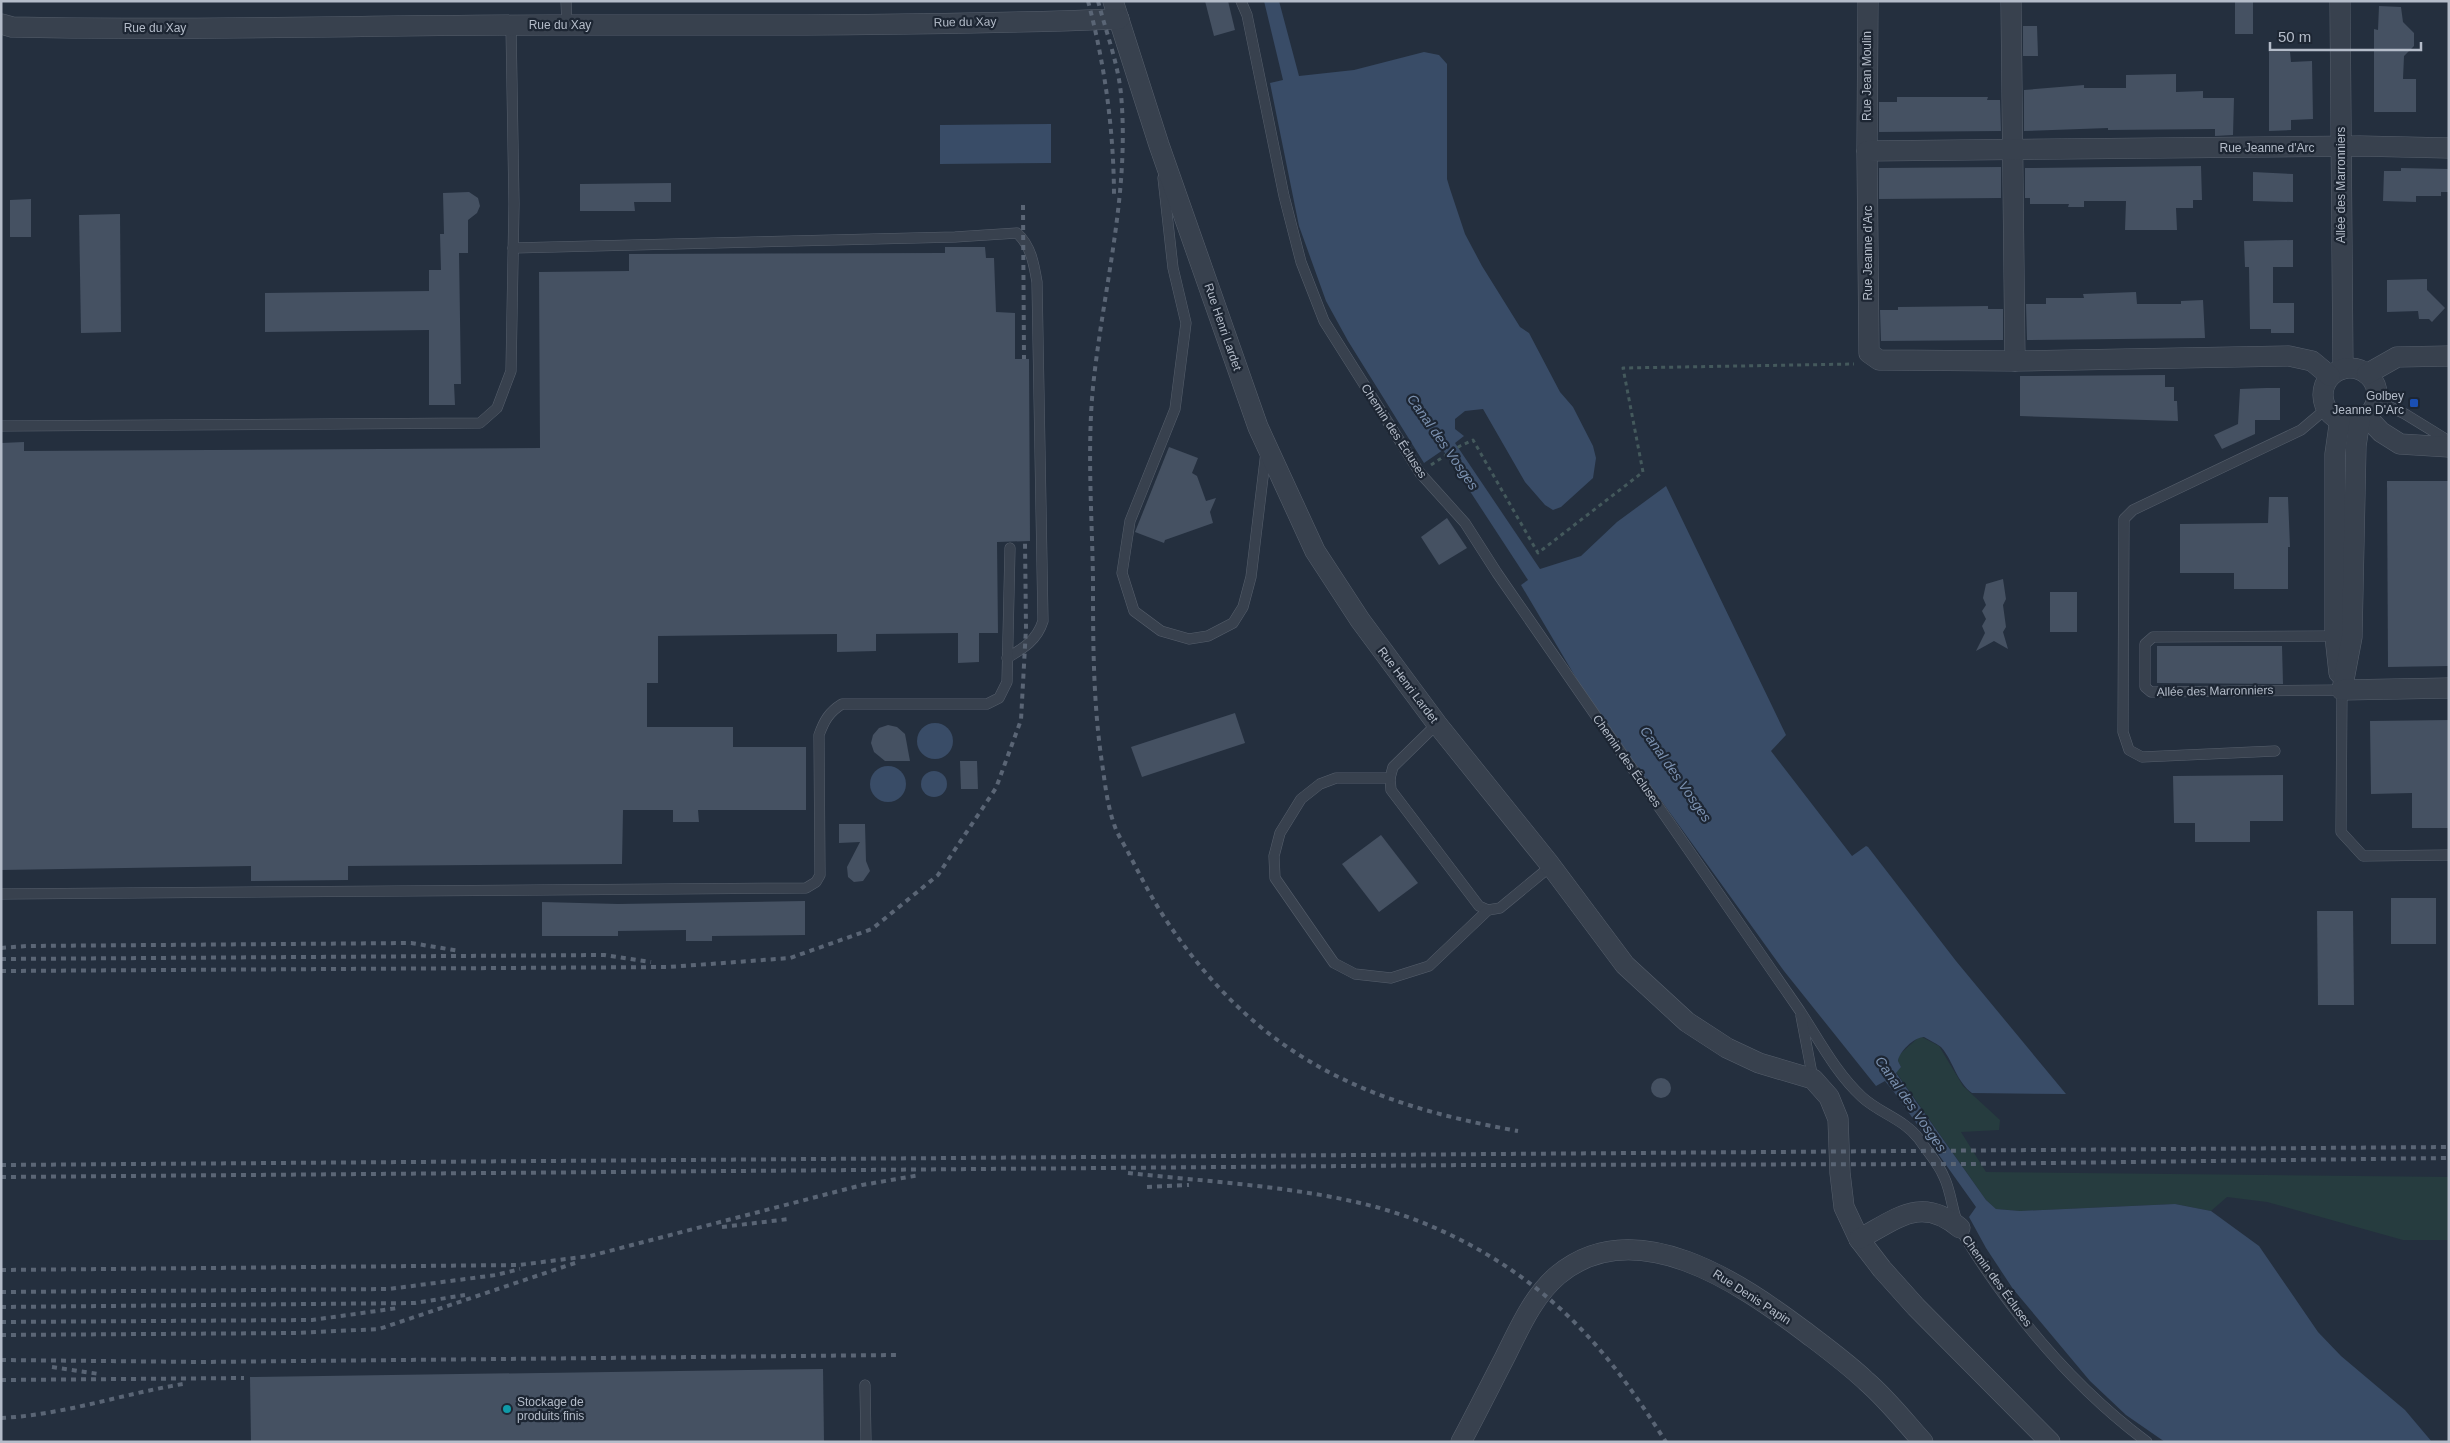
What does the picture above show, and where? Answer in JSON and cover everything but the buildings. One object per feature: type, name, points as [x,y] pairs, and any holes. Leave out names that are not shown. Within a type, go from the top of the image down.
[{"type":"street","name":"Rue Jean Moulin","points":[[1868,1],[1868,151]]},
{"type":"street","points":[[2012,1],[2015,360]]},
{"type":"street","name":"Allée des Marronniers","points":[[2337,373],[2341,146],[2340,1]]},
{"type":"street","name":"Rue du Xay","points":[[1,24],[12,27],[104,29],[566,25],[760,27],[1116,10]]},
{"type":"street","name":"Rue Henri Lardet","points":[[1116,10],[1159,145],[1255,417],[1315,551],[1360,620],[1437,724],[1626,965],[1687,1022],[1728,1048],[1759,1063],[1813,1079]]},
{"type":"street","name":"Rue Jeanne d'Arc","points":[[1869,352],[1868,151],[2341,146],[2449,148]]},
{"type":"street","points":[[1869,352],[1879,360],[2289,356],[2312,361],[2337,373],[2356,368],[2367,374],[2376,386],[2356,446],[2352,638],[2342,690]]},
{"type":"street","points":[[2367,374],[2397,357],[2449,356]]},
{"type":"street","points":[[2337,373],[2323,394],[2333,413],[2335,454],[2335,636],[2342,690]]},
{"type":"street","points":[[2333,413],[2354,421],[2367,412]]},
{"type":"street","points":[[2367,412],[2381,432],[2400,444],[2449,447]]},
{"type":"street","name":"Allée des Marronniers","points":[[2342,690],[2449,688]]},
{"type":"street","points":[[1813,1079],[1829,1097],[1838,1119],[1841,1191],[1850,1223],[1859,1239],[1882,1269],[1916,1307],[2050,1442]]},
{"type":"street","points":[[1859,1239],[1912,1212],[1934,1212],[1949,1219],[1960,1228]]},
{"type":"street","name":"Rue Denis Papin","points":[[1461,1442],[1519,1330],[1542,1292],[1558,1275],[1580,1260],[1620,1250],[1643,1251],[1690,1262],[1711,1270],[1741,1287],[1781,1314],[1867,1381],[1923,1442]]},
{"type":"lane","points":[[566,1],[566,25]]},
{"type":"lane","name":"Chemin des Écluses","points":[[1241,1],[1247,15],[1284,196],[1299,253],[1324,321],[1420,473],[1465,523],[1497,573],[1800,1011],[1838,1070],[1862,1098],[1896,1118],[1917,1137],[1944,1175],[1960,1228],[1995,1282],[2054,1358],[2089,1394],[2147,1442]]},
{"type":"lane","points":[[1,426],[480,423],[497,408],[511,371],[513,248],[511,26]]},
{"type":"lane","points":[[1159,145],[1173,268],[1186,323],[1175,409],[1130,521],[1122,573],[1134,611],[1160,631],[1188,638],[1208,636],[1233,623],[1243,607],[1251,577],[1267,444]]},
{"type":"lane","points":[[513,248],[955,237],[1018,233],[1024,238],[1033,258],[1037,282],[1043,621],[1039,634],[1025,648],[1007,658]]},
{"type":"lane","points":[[2367,412],[2404,414],[2449,441]]},
{"type":"lane","points":[[2275,751],[2142,757],[2129,750],[2123,732],[2124,519],[2133,510],[2333,413]]},
{"type":"lane","points":[[1,894],[806,888],[816,882],[820,875],[819,735],[823,723],[832,710],[842,704],[987,704],[998,698],[1007,682],[1010,548]]},
{"type":"lane","name":"Allée des Marronniers","points":[[2335,636],[2153,637],[2145,644],[2145,687],[2151,692],[2342,690]]},
{"type":"lane","points":[[2342,690],[2341,832],[2363,856],[2449,855]]},
{"type":"lane","points":[[1437,724],[1393,767],[1390,778],[1391,790],[1479,906],[1488,910],[1500,908],[1550,866]]},
{"type":"lane","points":[[1390,778],[1336,778],[1320,784],[1301,799],[1280,833],[1274,856],[1276,878],[1334,963],[1355,974],[1391,978],[1429,966],[1488,910]]},
{"type":"lane","points":[[1800,1011],[1813,1079]]},
{"type":"lane","points":[[864,1385],[866,1442]]},
{"type":"path","points":[[1444,456],[1472,440],[1538,553],[1643,472],[1623,368],[1858,364],[1869,352]]},
{"type":"green space","points":[[1920,1036],[1939,1046],[1963,1086],[2000,1120],[1999,1130],[1961,1132],[1986,1172],[2449,1177],[2449,1240],[2403,1240],[2267,1202],[2227,1197],[2211,1211],[2175,1204],[2020,1211],[1996,1209],[1986,1200],[1896,1072],[1901,1067],[1898,1061],[1899,1055]]},
{"type":"water","name":"Canal des Vosges","points":[[1264,1],[1279,1],[1299,76],[1354,70],[1424,52],[1439,55],[1447,64],[1447,179],[1465,234],[1482,266],[1520,327],[1529,333],[1560,392],[1573,407],[1593,446],[1596,458],[1593,478],[1561,507],[1553,510],[1545,505],[1525,482],[1483,409],[1465,411],[1455,419],[1455,429],[1464,436],[1455,443],[1540,569],[1581,556],[1617,522],[1666,486],[1786,735],[1771,751],[1852,856],[1866,846],[1868,847],[1956,961],[2066,1094],[1972,1093],[1962,1083],[1945,1053],[1937,1044],[1924,1037],[1916,1039],[1904,1049],[1898,1061],[1901,1067],[1896,1073],[1986,1200],[1996,1209],[2020,1211],[2175,1204],[2211,1211],[2259,1246],[2318,1332],[2341,1356],[2405,1410],[2432,1442],[2165,1442],[2126,1415],[2090,1381],[2013,1289],[1986,1248],[1969,1217],[1976,1207],[1894,1092],[1885,1081],[1876,1086],[1784,971],[1582,688],[1521,585],[1528,580],[1443,450],[1424,463],[1348,341],[1326,301],[1299,226],[1270,83],[1283,80]]},
{"type":"water","points":[[1051,124],[1051,163],[940,164],[940,125]]},
{"type":"water","points":[[935,723],[942,724],[948,728],[952,734],[952,748],[948,754],[942,758],[935,759],[928,758],[922,754],[918,748],[917,741],[918,734],[922,728],[928,724]]},
{"type":"water","points":[[888,766],[895,767],[901,771],[905,777],[905,791],[901,797],[895,801],[888,802],[881,801],[875,797],[871,791],[870,784],[871,777],[875,771],[881,767]]},
{"type":"water","points":[[934,771],[943,775],[947,784],[943,793],[934,797],[925,793],[921,784],[925,775]]},
{"type":"railway","points":[[1088,1],[1104,74],[1112,148],[1114,198]]},
{"type":"railway","points":[[1098,1],[1117,71],[1121,94],[1123,131],[1119,204],[1097,350],[1090,435],[1095,694],[1105,786],[1115,828],[1161,912],[1201,967],[1237,1006],[1276,1039],[1318,1066],[1362,1088],[1410,1105],[1518,1131]]},
{"type":"railway","points":[[1023,205],[1024,359]]},
{"type":"railway","points":[[1,971],[669,967],[790,958],[872,929],[938,875],[996,788],[1021,720],[1026,628],[1025,542]]},
{"type":"railway","points":[[1,948],[27,946],[411,943],[460,951]]},
{"type":"railway","points":[[1,959],[604,955],[651,962]]},
{"type":"railway","points":[[1,1165],[2449,1147]]},
{"type":"railway","points":[[1,1177],[1470,1165],[1966,1164],[2449,1158]]},
{"type":"railway","points":[[1128,1173],[1285,1189],[1346,1200],[1405,1216],[1461,1240],[1513,1271],[1561,1309],[1605,1356],[1627,1384],[1666,1442]]},
{"type":"railway","points":[[1,1270],[519,1265],[590,1256],[862,1185],[920,1175]]},
{"type":"railway","points":[[1147,1187],[1189,1185]]},
{"type":"railway","points":[[722,1227],[789,1219]]},
{"type":"railway","points":[[1,1335],[297,1333],[379,1329],[578,1262]]},
{"type":"railway","points":[[1,1292],[389,1289],[496,1275],[520,1269]]},
{"type":"railway","points":[[1,1307],[415,1303],[465,1295]]},
{"type":"railway","points":[[1,1322],[312,1320],[398,1308]]},
{"type":"railway","points":[[1,1360],[201,1362],[897,1355]]},
{"type":"railway","points":[[52,1367],[99,1374]]},
{"type":"railway","points":[[1,1380],[244,1378]]},
{"type":"railway","points":[[1,1418],[70,1409],[183,1384]]},
{"type":"place","name":"Golbey Jeanne D'Arc","points":[[2414,403]]},
{"type":"place","name":"Stockage de produits finis","points":[[507,1409]]}]
